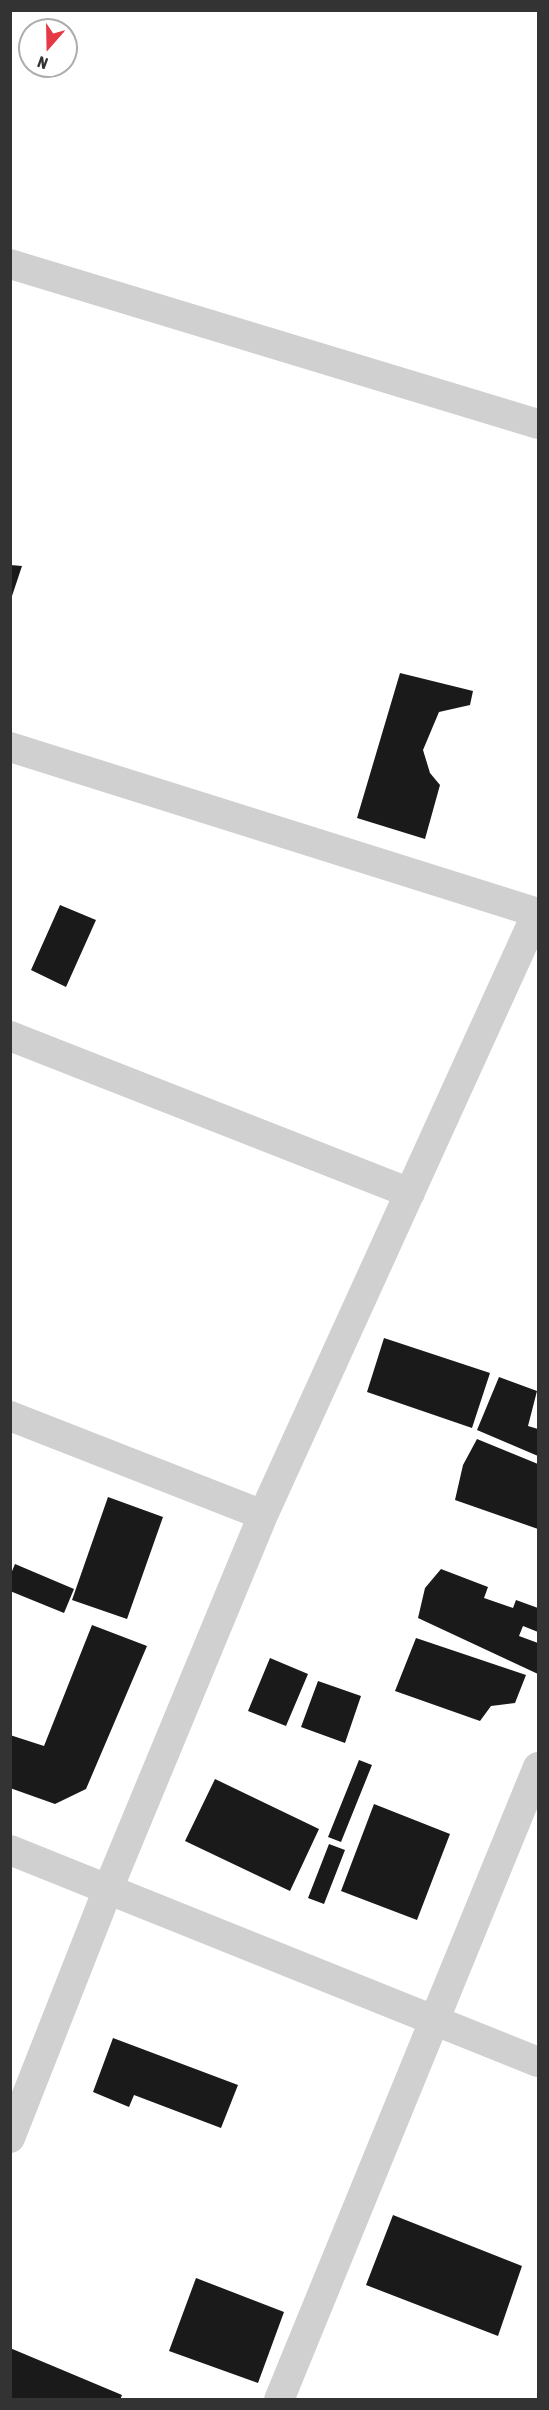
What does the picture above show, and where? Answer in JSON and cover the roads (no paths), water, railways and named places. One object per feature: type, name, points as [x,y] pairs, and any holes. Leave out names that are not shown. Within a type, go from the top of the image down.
[{"type":"street","points":[[10,264],[538,424]]},
{"type":"street","points":[[10,747],[538,913],[263,1515],[108,1889],[10,2138]]},
{"type":"street","points":[[10,1036],[410,1193]]},
{"type":"street","points":[[10,1416],[263,1515]]},
{"type":"street","points":[[279,2400],[538,1767]]},
{"type":"street","points":[[10,1850],[538,2061]]}]
